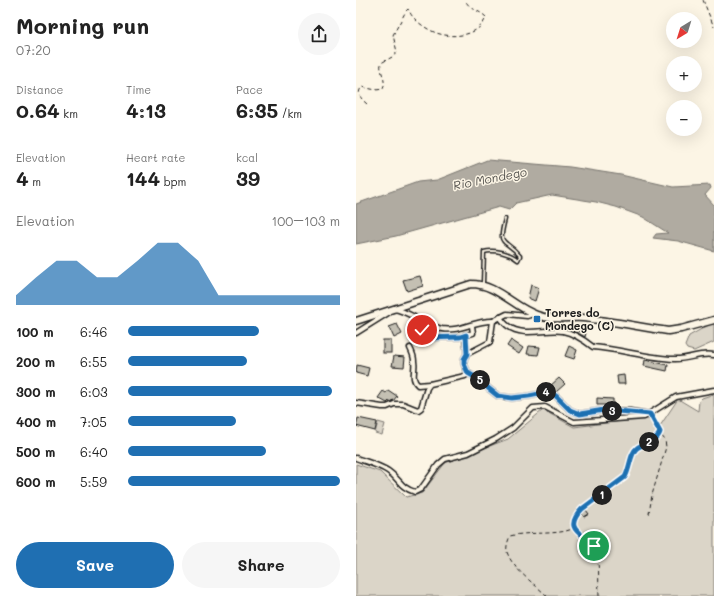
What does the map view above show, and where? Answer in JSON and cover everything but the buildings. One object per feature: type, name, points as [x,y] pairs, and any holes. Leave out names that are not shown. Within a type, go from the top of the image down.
[{"type":"main road","points":[[356,321],[471,284],[488,286],[533,314],[546,317],[582,318],[668,331],[714,320]]},
{"type":"street","points":[[356,333],[395,309],[437,328],[446,329],[456,329],[472,326],[483,321],[493,321],[508,314],[527,316],[533,314]]},
{"type":"street","points":[[500,317],[509,327],[519,331],[563,331],[583,339],[593,347],[674,359],[690,358],[706,353],[714,355]]},
{"type":"street","points":[[493,321],[490,342],[467,354],[464,359],[464,364],[468,373],[483,382],[498,396],[512,398],[549,392],[556,396],[570,410],[580,414],[604,410],[650,414]]},
{"type":"street","points":[[424,322],[422,335],[424,338],[460,337],[473,333],[472,326]]},
{"type":"street","points":[[466,335],[467,354]]},
{"type":"street","points":[[410,348],[415,369],[413,375],[414,382],[418,385],[430,384],[466,376],[468,373]]},
{"type":"street","points":[[356,403],[382,407],[387,407],[394,404],[403,404],[418,410],[421,408],[427,388],[430,384]]},
{"type":"street","points":[[356,458],[389,471],[402,486],[407,490],[415,492],[421,489],[438,465],[445,459],[468,452],[496,439],[513,428],[533,408],[545,407],[574,422],[644,417],[676,397],[714,390]]},
{"type":"lane","points":[[483,285],[484,252],[488,251],[507,254],[514,256],[518,260],[520,256],[503,241],[501,236],[505,219]]},
{"type":"path","points":[[367,104],[358,93],[362,87],[376,90],[383,89],[385,85],[380,67],[382,63],[394,56],[397,52],[393,35],[406,11],[408,9],[410,10],[412,16],[434,32],[448,36],[465,34],[476,30],[485,21],[486,17],[467,5],[465,0]]},
{"type":"path","points":[[703,0],[714,27]]},
{"type":"path","points":[[649,514],[652,495],[666,446],[665,440],[660,434],[650,414]]},
{"type":"path","points":[[599,596],[597,552],[590,540],[577,532],[574,528],[574,522],[582,509],[625,477],[629,471],[633,452],[637,448],[657,438],[660,434]]},
{"type":"path","points":[[546,596],[514,564],[507,552],[507,544],[510,536],[519,534],[563,532],[574,528]]},
{"type":"shaded area","points":[[714,322],[714,342],[694,351],[687,349],[685,346],[689,336]]},
{"type":"shaded area","points":[[714,394],[714,596],[356,596],[356,464],[380,472],[406,497],[422,493],[445,463],[508,439],[543,410],[574,427],[646,418],[660,426],[678,399],[698,411],[699,401],[702,398]]},
{"type":"shaded area","points":[[378,422],[385,424],[382,435],[375,433]]},
{"type":"water","name":"Rio Mondego","points":[[487,160],[570,167],[621,175],[673,187],[710,185],[711,188],[705,195],[714,205],[714,251],[678,241],[653,238],[656,234],[668,233],[643,217],[616,207],[596,202],[552,195],[516,203],[509,210],[499,207],[396,236],[356,244],[356,204],[418,182],[437,180]]},
{"type":"place","name":"Torres do Mondego (C)","points":[[537,319]]},
{"type":"route","points":[[422,330],[422,338],[460,337],[466,335],[467,354],[464,359],[464,364],[468,373],[483,382],[498,396],[512,398],[549,392],[556,396],[570,410],[580,414],[604,410],[650,414],[660,434],[657,438],[637,448],[633,452],[629,471],[625,477],[582,509],[574,522],[574,528],[577,532],[590,540],[594,546]]}]
